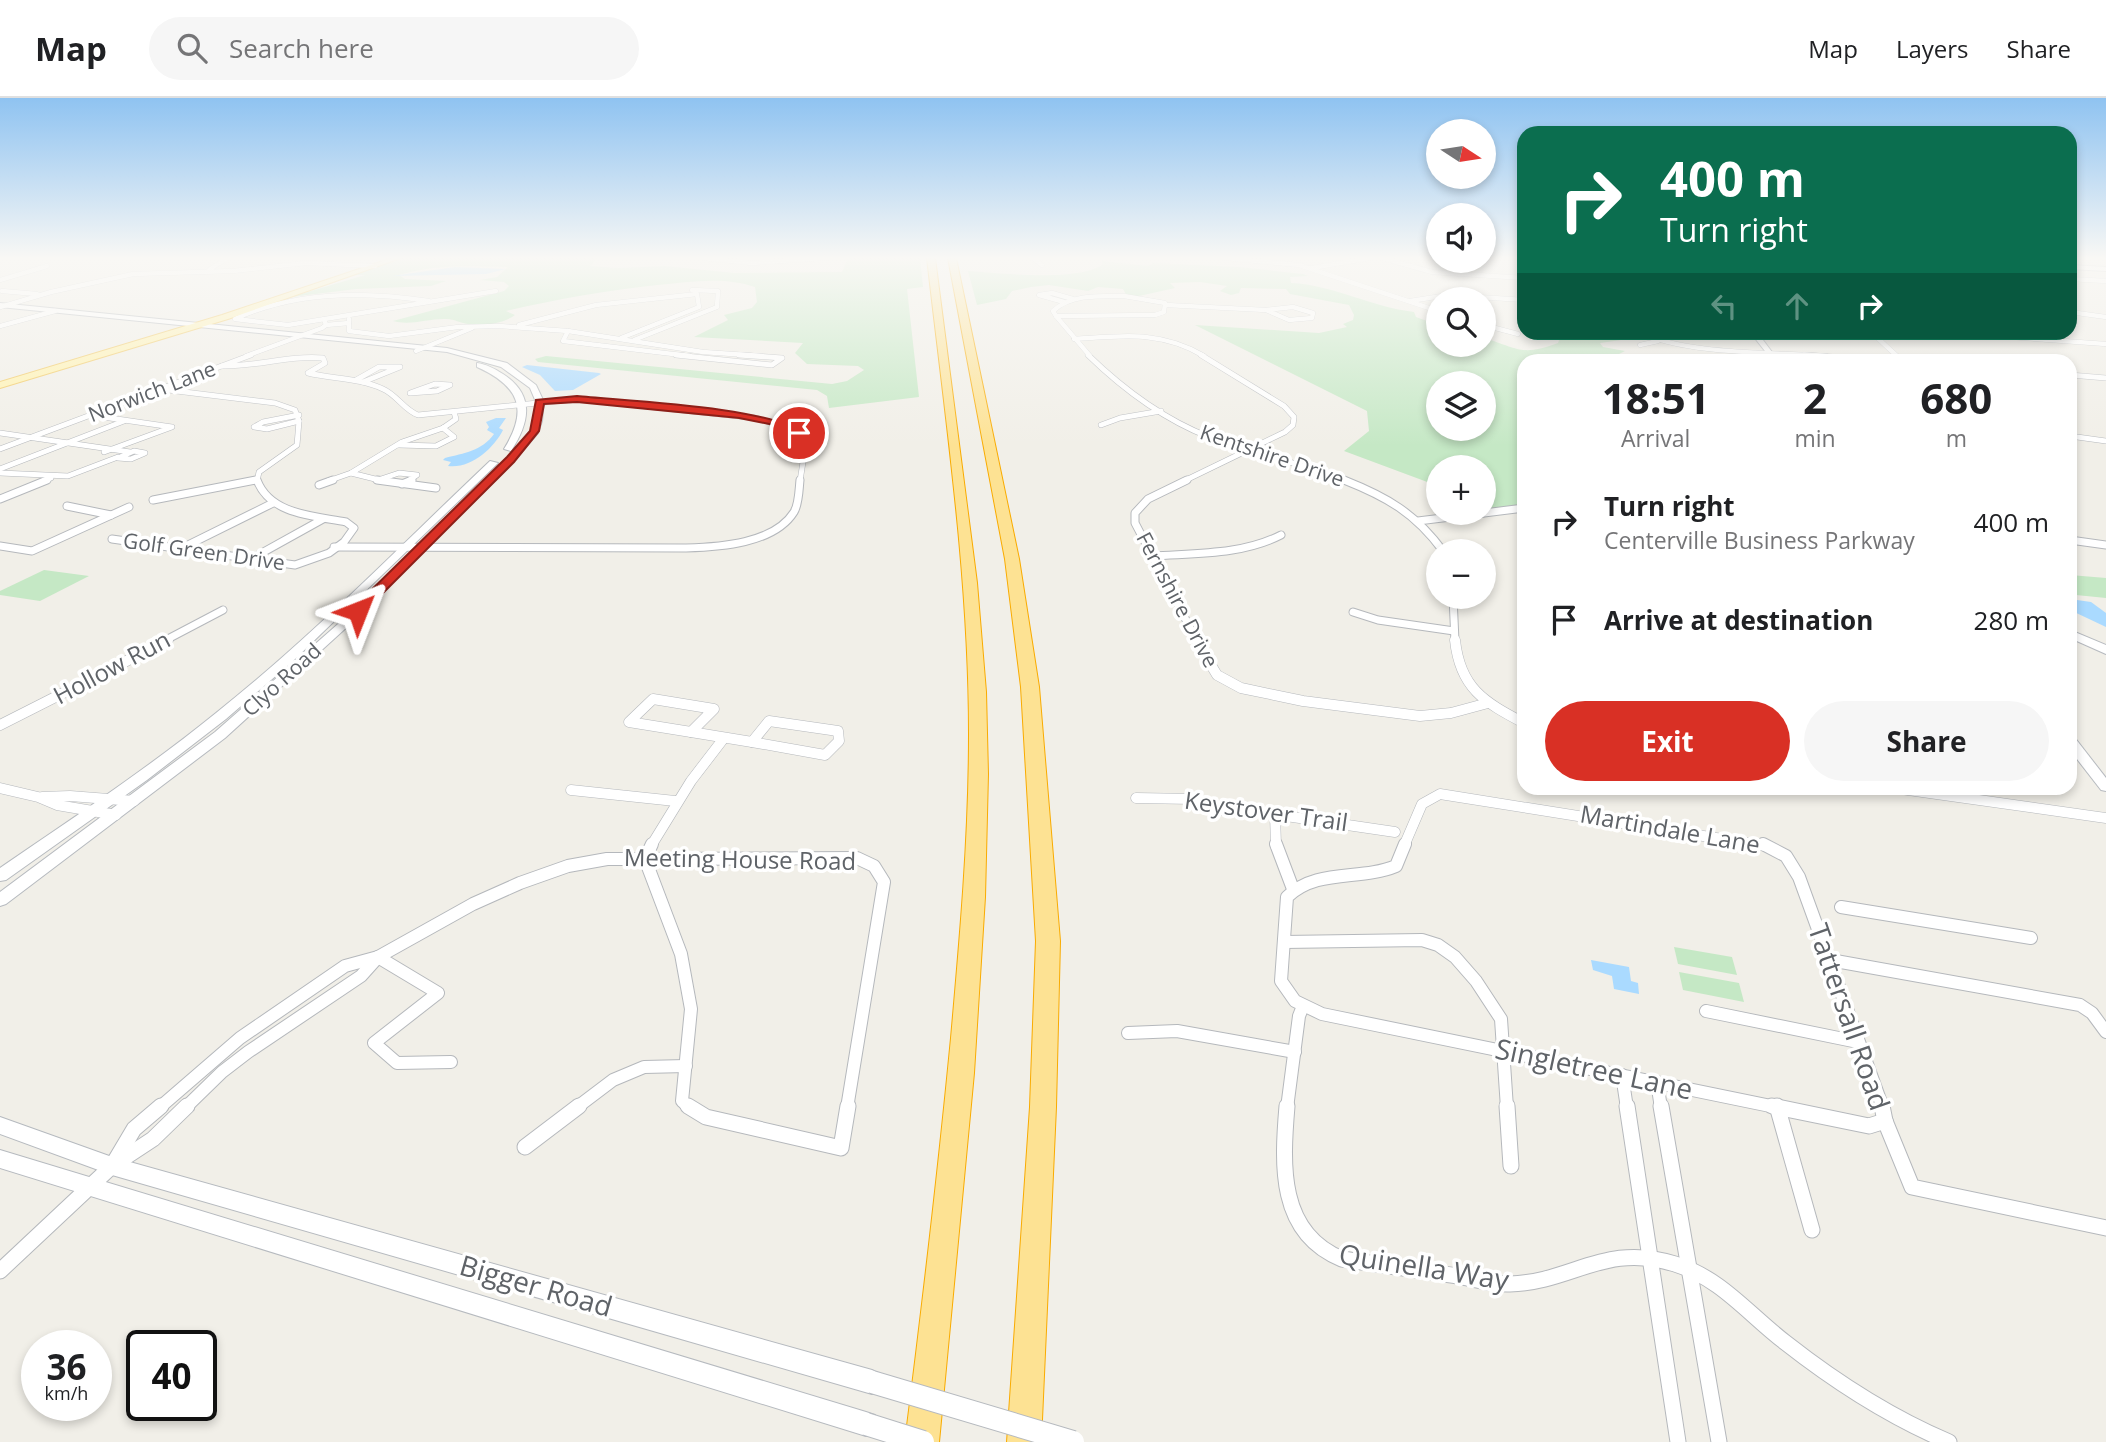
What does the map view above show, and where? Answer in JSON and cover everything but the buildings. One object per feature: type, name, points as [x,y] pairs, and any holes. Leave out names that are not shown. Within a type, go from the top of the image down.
[{"type":"highway","points":[[923,1442],[952,1193],[971,948],[978,787],[977,692],[970,583],[939,321]]},
{"type":"highway","points":[[964,321],[1014,572],[1030,687],[1048,942],[1044,1107],[1024,1442]]},
{"type":"main road","points":[[0,383],[205,321]]},
{"type":"street","points":[[0,327],[21,321]]},
{"type":"street","points":[[137,321],[428,347],[504,365],[533,387],[540,402]]},
{"type":"street","points":[[250,321],[288,325],[349,321],[349,331],[352,333],[378,336],[442,329],[514,327],[568,331],[702,352],[782,358],[772,365],[688,358],[563,341],[568,331]]},
{"type":"street","points":[[325,322],[331,321]]},
{"type":"street","points":[[519,321],[523,323]]},
{"type":"street","points":[[514,327],[532,321]]},
{"type":"street","points":[[620,338],[664,321]]},
{"type":"street","points":[[621,347],[685,321]]},
{"type":"street","name":"Kentshire Drive","points":[[1060,321],[1074,339],[1112,375],[1161,411],[1193,430],[1364,488],[1418,521],[1433,539]]},
{"type":"street","name":"Norwich Lane","points":[[0,449],[301,336],[325,322]]},
{"type":"street","points":[[416,351],[473,328]]},
{"type":"street","points":[[1496,328],[1517,334]]},
{"type":"street","name":"Fernshire Drive","points":[[1074,339],[1136,335],[1182,343],[1289,410],[1294,421],[1290,429],[1148,499],[1138,507],[1135,523],[1208,663],[1217,675],[1241,688],[1290,699],[1404,716],[1451,713],[1488,703]]},
{"type":"street","points":[[301,336],[461,359],[485,367],[517,388],[521,404]]},
{"type":"street","points":[[1759,340],[1768,352]]},
{"type":"street","points":[[1880,340],[1895,354]]},
{"type":"street","points":[[2051,340],[2106,344]]},
{"type":"street","points":[[1640,345],[1658,341],[1694,347],[1795,354]]},
{"type":"street","points":[[222,366],[245,366],[314,357],[326,361],[310,371],[310,374],[363,382],[396,396],[414,415],[577,399],[739,416],[784,425],[803,437],[807,449],[795,511],[782,524],[753,538],[700,548],[334,547]]},
{"type":"street","points":[[355,380],[379,367],[400,367],[363,382]]},
{"type":"street","points":[[2077,376],[2106,378]]},
{"type":"street","points":[[396,396],[435,384],[450,385],[437,391],[410,393]]},
{"type":"street","points":[[153,500],[256,480],[264,468],[295,448],[299,418],[291,407],[275,402],[160,390]]},
{"type":"street","name":"Clyo Road","points":[[0,900],[134,802],[220,735],[286,678],[510,460],[534,431],[540,402]]},
{"type":"street","name":"Clyo Road","points":[[0,876],[110,799],[221,716],[280,666],[505,452],[519,435],[523,420],[521,404]]},
{"type":"street","points":[[1101,425],[1120,418],[1161,411]]},
{"type":"street","points":[[319,485],[351,472],[412,437],[443,428],[456,419],[454,412]]},
{"type":"street","points":[[0,471],[52,478],[72,476],[173,427],[103,418]]},
{"type":"street","points":[[299,418],[267,429],[254,427],[263,422],[299,418]]},
{"type":"street","points":[[0,471],[124,421]]},
{"type":"street","points":[[393,447],[449,443],[454,437],[443,428]]},
{"type":"street","points":[[0,433],[68,443],[118,454],[131,459],[145,453],[130,452],[118,454],[104,453],[0,439]]},
{"type":"street","points":[[2077,437],[2106,442]]},
{"type":"street","points":[[351,472],[401,485],[436,488]]},
{"type":"street","points":[[378,480],[399,473],[416,475],[414,479],[401,485]]},
{"type":"street","points":[[0,499],[52,478]]},
{"type":"street","points":[[256,480],[272,503],[290,512],[346,522],[354,528],[334,547]]},
{"type":"street","points":[[180,549],[272,503]]},
{"type":"street","points":[[67,506],[111,515]]},
{"type":"street","points":[[0,546],[32,551],[129,507]]},
{"type":"street","points":[[1496,512],[1517,509]]},
{"type":"street","points":[[251,559],[323,519]]},
{"type":"street","points":[[1418,521],[1426,520]]},
{"type":"street","points":[[1153,556],[1234,549],[1268,542],[1281,535]]},
{"type":"street","name":"Golf Green Drive","points":[[112,539],[286,565],[314,560],[334,547]]},
{"type":"street","points":[[2077,541],[2106,545]]},
{"type":"street","points":[[1453,609],[1458,668],[1465,680],[1488,703],[1517,719]]},
{"type":"street","name":"Hollow Run","points":[[0,724],[96,678],[223,610]]},
{"type":"street","points":[[1353,612],[1378,620],[1454,631]]},
{"type":"street","points":[[2077,636],[2106,650]]},
{"type":"street","points":[[691,732],[714,709],[653,699],[629,722],[751,743],[825,755],[839,741],[838,731],[769,721],[751,743]]},
{"type":"street","points":[[525,1147],[613,1080],[644,1067],[686,1066],[691,1009],[681,954],[645,858],[675,801],[698,768],[724,738]]},
{"type":"street","points":[[2077,750],[2106,787]]},
{"type":"street","points":[[571,790],[675,801]]},
{"type":"street","points":[[3,791],[38,797],[134,802]]},
{"type":"street","name":"Martindale Lane","points":[[1293,888],[1307,881],[1324,878],[1376,875],[1396,866],[1422,804],[1434,796],[1450,794],[1701,833],[1762,844],[1780,852]]},
{"type":"street","points":[[1943,795],[2106,818]]},
{"type":"street","points":[[38,797],[57,805],[117,815]]},
{"type":"street","name":"Keystover Trail","points":[[1136,798],[1193,799],[1220,810],[1275,814],[1395,832]]},
{"type":"street","points":[[1275,814],[1275,847],[1293,888],[1287,897],[1281,981],[1287,993],[1303,1006]]},
{"type":"street","name":"Tattersall Road","points":[[1780,852],[1796,870],[1885,1113],[1885,1121],[1912,1187],[2106,1228]]},
{"type":"street","name":"Meeting House Road","points":[[112,1166],[134,1129],[211,1060],[345,966],[378,957],[473,904],[520,883],[607,859],[857,858],[868,861],[880,871],[884,882],[841,1148],[706,1117],[692,1110],[682,1101],[686,1066]]},
{"type":"street","points":[[1841,907],[2031,938]]},
{"type":"street","points":[[1284,942],[1422,940],[1438,945],[1455,957],[1494,1005],[1500,1019],[1505,1051],[1511,1166]]},
{"type":"street","points":[[378,957],[438,993],[374,1043],[397,1063],[451,1062]]},
{"type":"street","name":"Meeting House Road","points":[[112,1166],[153,1139],[248,1052],[361,976],[378,957]]},
{"type":"street","points":[[1830,960],[2080,1005],[2092,1013],[2106,1032]]},
{"type":"street","name":"Singletree Lane","points":[[1303,1006],[1322,1013],[1869,1126],[1885,1121]]},
{"type":"street","name":"Quinella Way","points":[[1303,1006],[1299,1016],[1284,1125],[1285,1163],[1295,1216],[1301,1229],[1323,1251],[1342,1259],[1508,1284],[1544,1279],[1605,1259],[1638,1256],[1689,1268],[1720,1286],[1804,1357],[1838,1381],[1895,1416],[1949,1442]]},
{"type":"street","points":[[1706,1012],[1858,1042]]},
{"type":"street","points":[[1128,1033],[1177,1031],[1295,1052]]},
{"type":"street","points":[[1622,1075],[1678,1442]]},
{"type":"street","points":[[1657,1082],[1719,1442]]},
{"type":"street","points":[[1777,1105],[1812,1230]]},
{"type":"street","name":"Bigger Road","points":[[0,1125],[112,1166],[872,1382],[1073,1442]]},
{"type":"street","name":"Bigger Road","points":[[0,1159],[923,1442]]},
{"type":"street","points":[[0,1270],[112,1166]]},
{"type":"green space","points":[[394,321],[427,321],[406,323]]},
{"type":"green space","points":[[455,321],[503,321],[480,325]]},
{"type":"green space","points":[[727,321],[911,321],[919,397],[829,408],[827,396],[817,390],[538,362],[535,359],[546,356],[832,384],[847,381],[864,370],[858,366],[807,364],[795,353],[803,343],[694,337]]},
{"type":"green space","points":[[1351,321],[1426,321],[1426,357],[1496,357],[1496,342],[1520,350],[1536,350],[1558,343],[1559,340],[1621,340],[1600,343],[1603,347],[1625,351],[1619,354],[1517,354],[1517,509],[1496,512],[1496,455],[1426,455],[1426,482],[1344,451],[1369,431],[1367,411],[1195,325],[1319,333],[1347,327],[1343,324]]},
{"type":"green space","points":[[44,570],[89,576],[40,601],[0,595],[0,591]]},
{"type":"green space","points":[[2077,576],[2106,578],[2106,598],[2077,595]]},
{"type":"green space","points":[[1674,947],[1732,957],[1737,975],[1678,964]]},
{"type":"green space","points":[[1679,972],[1739,983],[1744,1002],[1683,990]]},
{"type":"water","points":[[527,365],[601,374],[573,390],[555,391],[540,375],[522,367]]},
{"type":"water","points":[[506,418],[499,428],[503,430],[488,450],[473,461],[448,466],[451,462],[443,460],[445,458],[472,450],[489,440],[494,434],[487,430],[489,427],[486,422]]},
{"type":"water","points":[[2077,600],[2091,602],[2106,613],[2106,627],[2077,613]]},
{"type":"water","points":[[1591,960],[1629,967],[1631,981],[1638,983],[1639,994],[1614,989],[1612,976],[1593,970]]},
{"type":"route","points":[[358,611],[510,460],[534,431],[540,402],[577,399],[756,418],[776,422],[799,433]]}]
